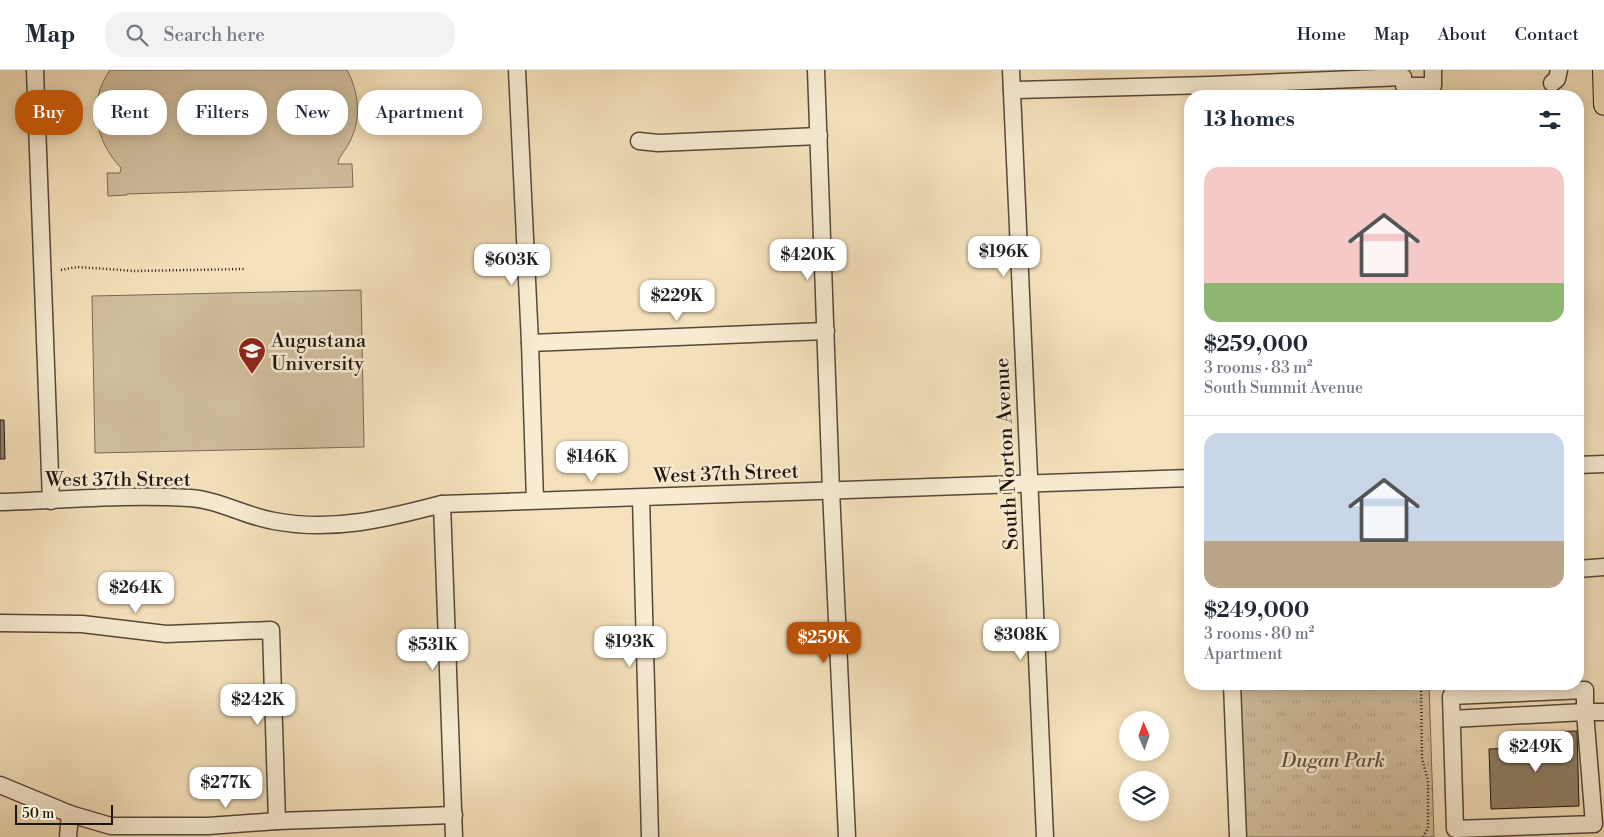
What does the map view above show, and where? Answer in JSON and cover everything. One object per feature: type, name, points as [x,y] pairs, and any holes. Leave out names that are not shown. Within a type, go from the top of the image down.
[{"type":"main road","points":[[1603,70],[1604,105]]},
{"type":"street","points":[[35,70],[51,501]]},
{"type":"street","points":[[517,70],[530,343],[534,500]]},
{"type":"street","points":[[816,70],[831,490],[847,837]]},
{"type":"street","name":"South Norton Avenue","points":[[1011,70],[1045,837]]},
{"type":"street","points":[[1012,90],[1210,84],[1403,82],[1433,86],[1433,70]]},
{"type":"street","points":[[639,140],[658,143],[818,136]]},
{"type":"street","points":[[530,343],[826,331]]},
{"type":"street","points":[[1584,465],[1604,464]]},
{"type":"street","name":"West 37th Street","points":[[0,502],[150,497],[192,498],[226,505],[271,521],[298,525],[327,526],[383,520],[442,504],[1184,478]]},
{"type":"street","points":[[641,498],[650,837]]},
{"type":"street","points":[[442,504],[454,837]]},
{"type":"street","points":[[1584,569],[1604,567]]},
{"type":"street","points":[[0,623],[82,624],[166,634],[271,630],[277,821]]},
{"type":"street","points":[[1232,690],[1238,837]]},
{"type":"street","points":[[1585,690],[1586,712],[1594,824],[1455,829],[1451,696],[1585,690]]},
{"type":"street","points":[[1452,719],[1604,712]]},
{"type":"street","points":[[0,785],[70,814],[110,826],[208,826],[277,821],[454,815]]},
{"type":"street","points":[[68,837],[70,814]]},
{"type":"path","points":[[61,270],[77,266],[135,271],[244,269]]},
{"type":"path","points":[[1421,690],[1422,759],[1428,781],[1428,828],[1424,837]]},
{"type":"green space","points":[[110,70],[347,70],[354,87],[357,116],[353,134],[338,164],[352,164],[353,187],[108,196],[107,173],[120,173],[121,168],[105,146],[101,135],[167,135],[167,90],[100,90]]},
{"type":"green space","points":[[361,290],[364,447],[95,453],[92,296]]},
{"type":"green space","name":"Dugan Park","points":[[1232,690],[1429,690],[1434,837],[1238,837]]},
{"type":"building","points":[[0,420],[4,420],[5,459],[0,459]]},
{"type":"building","points":[[1577,731],[1579,806],[1491,809],[1489,749],[1536,747],[1535,732]]},
{"type":"place","name":"Augustana University","points":[[252,375]]}]
